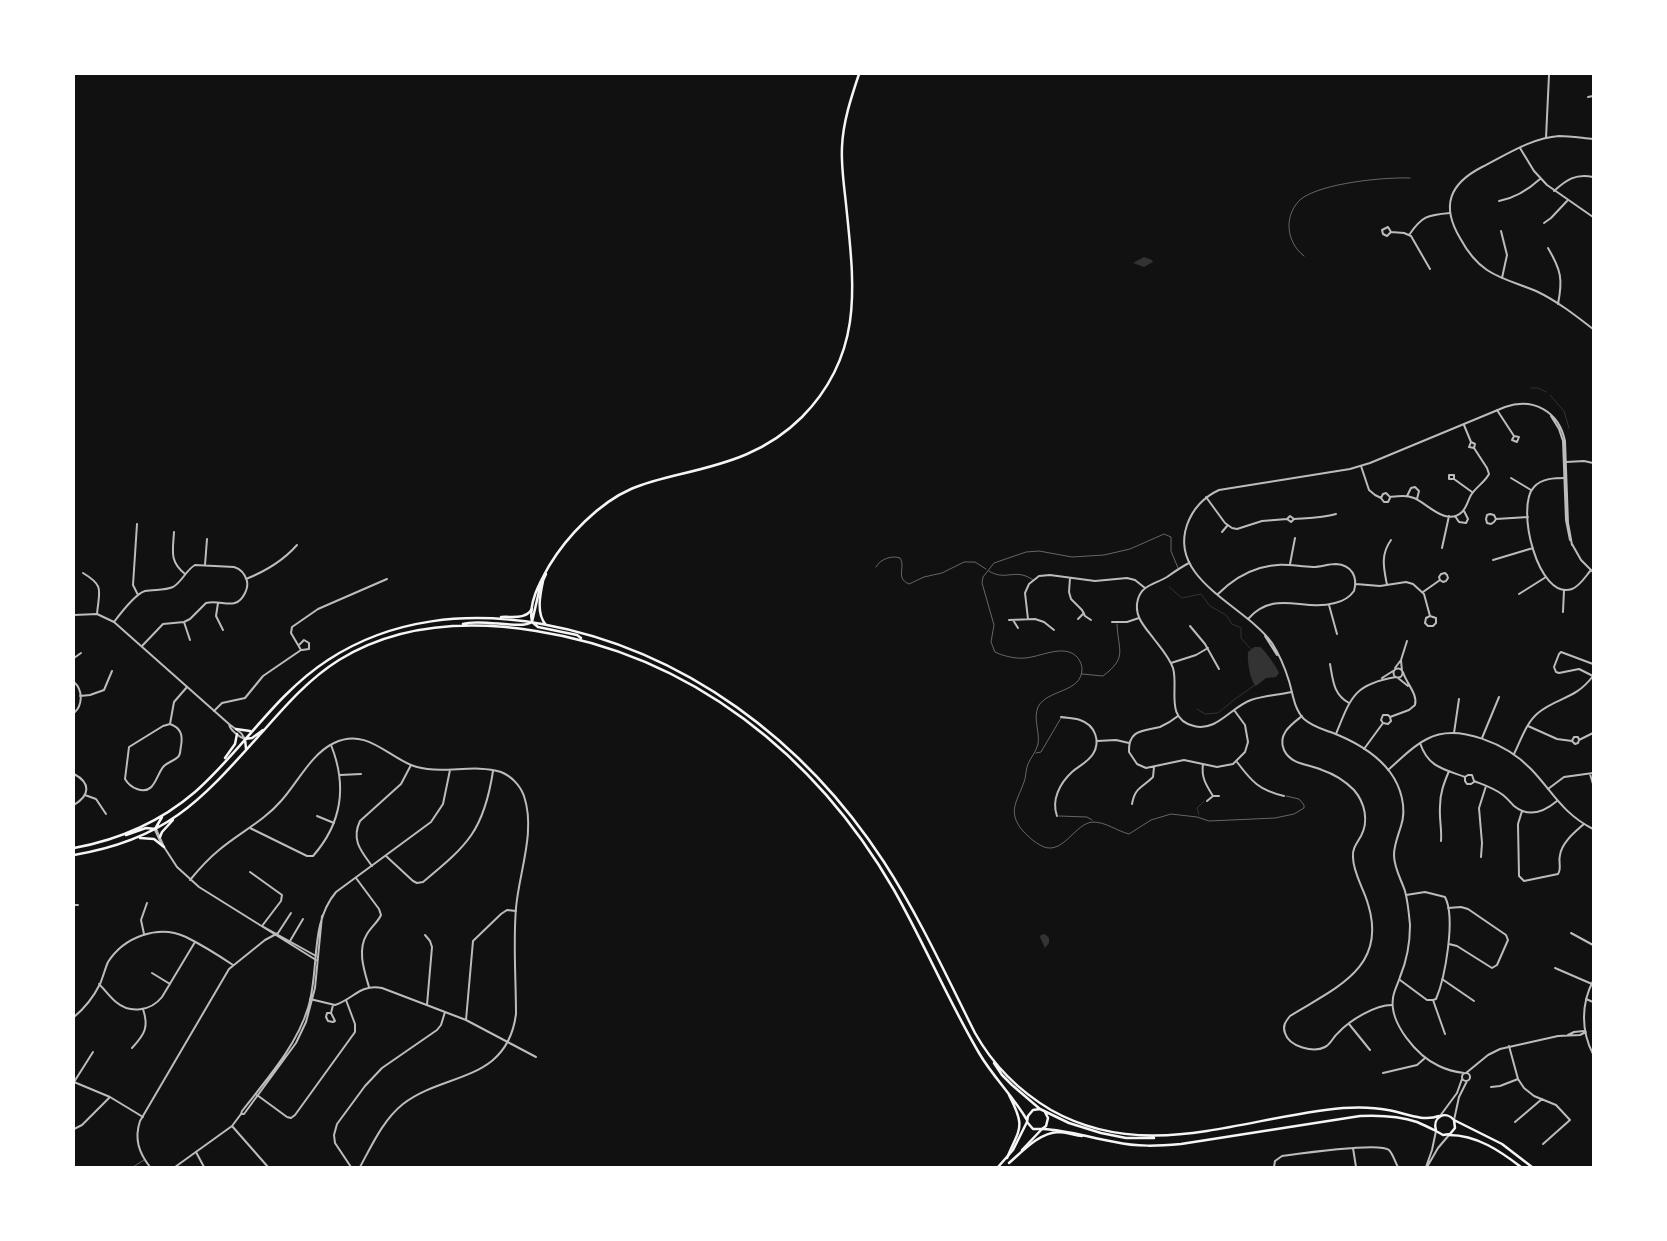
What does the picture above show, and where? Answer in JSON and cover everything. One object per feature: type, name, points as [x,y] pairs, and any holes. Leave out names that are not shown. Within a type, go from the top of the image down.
[{"type":"main road","points":[[532,622],[532,609],[538,587],[548,568],[564,545],[598,510],[616,497],[645,483],[743,457],[773,442],[792,426],[820,395],[835,370],[846,342],[852,313],[853,292],[842,149],[846,119],[859,74]]},
{"type":"main road","points":[[532,622],[548,568]]},
{"type":"main road","points":[[543,581],[540,612],[542,620],[547,625]]},
{"type":"main road","points":[[74,848],[125,835],[164,815],[195,792],[295,685],[337,654],[384,632],[415,624],[453,618],[521,616],[529,614],[532,609]]},
{"type":"main road","points":[[497,618],[547,625],[613,642],[682,672],[738,707],[787,747],[839,801],[884,861],[974,1032],[992,1059],[1009,1078],[1053,1111],[1081,1124],[1126,1135],[1157,1137],[1180,1135]]},
{"type":"main road","points":[[462,625],[488,622],[525,625],[532,622]]},
{"type":"main road","points":[[532,622],[538,627],[577,636],[583,640]]},
{"type":"main road","points":[[74,855],[138,838],[174,818],[212,787],[265,728],[311,681],[351,653],[379,640],[403,632],[453,625],[530,630],[583,640],[612,648],[653,664],[701,690],[752,724],[803,770],[848,821],[878,865],[906,911],[969,1035],[989,1068],[1033,1129],[1061,1130],[1123,1144],[1167,1146],[1347,1117],[1373,1115],[1409,1120],[1441,1135],[1462,1135],[1477,1140],[1521,1167]]},
{"type":"main road","points":[[245,738],[252,738],[265,728]]},
{"type":"main road","points":[[236,729],[252,731]]},
{"type":"main road","points":[[224,762],[235,744],[237,734]]},
{"type":"main road","points":[[245,738],[245,751]]},
{"type":"main road","points":[[155,830],[156,824],[164,815]]},
{"type":"main road","points":[[160,837],[174,818]]},
{"type":"main road","points":[[125,835],[130,835],[146,828],[155,830]]},
{"type":"main road","points":[[138,838],[154,839],[164,847]]},
{"type":"main road","points":[[992,1059],[997,1070],[1040,1110]]},
{"type":"main road","points":[[1007,1091],[1020,1119],[1018,1138],[1007,1158]]},
{"type":"main road","points":[[998,1167],[1007,1158],[1020,1138],[1033,1110],[1044,1111],[1082,1128],[1115,1136],[1158,1138],[1346,1108],[1382,1109],[1426,1119],[1449,1116],[1502,1144],[1532,1167]]},
{"type":"main road","points":[[1009,1163],[1048,1122],[1044,1111]]},
{"type":"main road","points":[[1436,1131],[1435,1123],[1440,1116]]},
{"type":"main road","points":[[1449,1135],[1454,1130],[1454,1120]]},
{"type":"main road","points":[[1004,1167],[1045,1135],[1058,1132],[1086,1136]]},
{"type":"street","points":[[1546,138],[1549,75]]},
{"type":"street","points":[[1588,97],[1593,96]]},
{"type":"street","points":[[1593,139],[1562,136],[1546,138],[1520,148],[1472,172],[1463,179],[1451,196],[1450,213],[1454,228],[1469,252],[1487,270],[1558,304],[1593,329]]},
{"type":"street","points":[[1520,148],[1540,179],[1554,191],[1593,217]]},
{"type":"street","points":[[1554,191],[1563,182],[1573,177],[1593,176]]},
{"type":"street","points":[[1499,201],[1510,199],[1527,190],[1540,179]]},
{"type":"street","points":[[1544,222],[1551,218],[1568,201]]},
{"type":"street","points":[[1409,235],[1418,222],[1426,216],[1450,213]]},
{"type":"street","points":[[1501,231],[1507,256],[1502,278]]},
{"type":"street","points":[[1391,232],[1409,235],[1430,269]]},
{"type":"street","points":[[1548,248],[1557,264],[1562,285],[1558,304]]},
{"type":"street","points":[[1470,1076],[1438,1066],[1425,1058],[1400,1028],[1394,1015],[1392,1005],[1394,991],[1407,955],[1410,935],[1406,895],[1394,857],[1395,844],[1403,819],[1403,802],[1396,783],[1388,770],[1364,749],[1336,734],[1314,726],[1302,716],[1296,706],[1286,673],[1275,648],[1248,619],[1201,580],[1189,563],[1184,546],[1186,528],[1194,510],[1206,497],[1227,488],[1337,472],[1361,466],[1512,404],[1526,403],[1536,406],[1551,415],[1560,429],[1564,441],[1567,528],[1572,545],[1581,560],[1592,571],[1577,586],[1564,590],[1556,588],[1546,577],[1533,548],[1528,517],[1528,501],[1534,486],[1544,480],[1565,478]]},
{"type":"street","points":[[1497,410],[1514,436]]},
{"type":"street","points":[[1463,424],[1470,442],[1468,447],[1474,448]]},
{"type":"street","points":[[1381,498],[1384,493],[1390,497],[1407,496],[1416,499],[1435,512],[1449,516],[1455,516],[1464,511],[1473,493],[1489,474],[1474,448],[1475,444],[1470,442]]},
{"type":"street","points":[[1565,462],[1584,461],[1593,463]]},
{"type":"street","points":[[1361,466],[1369,490],[1383,501],[1390,501],[1390,497]]},
{"type":"street","points":[[1511,478],[1531,490]]},
{"type":"street","points":[[1454,479],[1473,493]]},
{"type":"street","points":[[1407,496],[1410,488],[1415,487],[1419,491],[1416,499]]},
{"type":"street","points":[[1206,497],[1227,526],[1237,529],[1262,521],[1287,519],[1290,516],[1294,519],[1326,517],[1336,514]]},
{"type":"street","points":[[1455,516],[1459,522],[1466,523],[1468,519],[1464,511]]},
{"type":"street","points":[[1496,519],[1494,515],[1490,514],[1487,515],[1486,519],[1487,523],[1491,524],[1496,519],[1528,517]]},
{"type":"street","points":[[1442,548],[1449,516]]},
{"type":"street","points":[[138,524],[133,585],[138,595]]},
{"type":"street","points":[[1222,532],[1227,526]]},
{"type":"street","points":[[174,532],[172,555],[174,562],[185,574]]},
{"type":"street","points":[[1290,564],[1295,538]]},
{"type":"street","points":[[205,565],[207,539]]},
{"type":"street","points":[[1387,585],[1383,559],[1384,550],[1391,540]]},
{"type":"street","points":[[246,579],[274,565],[288,555],[297,545]]},
{"type":"street","points":[[1493,560],[1533,548]]},
{"type":"street","points":[[1189,563],[1164,579],[1145,588],[1139,595],[1136,611],[1171,663],[1175,680],[1173,702],[1182,720],[1191,726],[1213,725],[1251,700],[1292,692]]},
{"type":"street","points":[[1218,594],[1232,582],[1249,572],[1269,566],[1290,564],[1312,566],[1341,565],[1353,572],[1355,578],[1354,591],[1348,598],[1330,605],[1314,607],[1290,603],[1275,604],[1261,608],[1248,619]]},
{"type":"street","points":[[114,622],[138,595],[145,591],[169,589],[175,586],[195,565],[239,569],[246,579],[248,588],[242,601],[236,604],[206,603],[190,619],[184,622],[163,624],[141,646]]},
{"type":"street","points":[[83,573],[98,583],[100,588],[97,614]]},
{"type":"street","points":[[1028,619],[1026,592],[1029,584],[1033,580],[1045,575],[1096,581],[1127,578],[1139,582],[1145,588]]},
{"type":"street","points":[[1520,594],[1546,577]]},
{"type":"street","points":[[1070,578],[1070,596],[1091,620]]},
{"type":"street","points":[[301,650],[291,633],[292,627],[318,609],[387,579]]},
{"type":"street","points":[[1423,592],[1440,580]]},
{"type":"street","points":[[1355,584],[1387,585],[1400,582],[1416,585],[1423,592],[1430,616],[1436,620],[1435,625],[1431,627],[1425,623],[1426,618],[1430,616]]},
{"type":"street","points":[[1563,612],[1564,590]]},
{"type":"street","points":[[218,603],[216,616],[223,630]]},
{"type":"street","points":[[1330,605],[1337,634]]},
{"type":"street","points":[[1078,619],[1084,613]]},
{"type":"street","points":[[74,615],[97,614],[114,622],[245,738]]},
{"type":"street","points":[[1112,622],[1127,622],[1139,618]]},
{"type":"street","points":[[1009,620],[1040,620],[1054,630]]},
{"type":"street","points":[[1013,620],[1018,628]]},
{"type":"street","points":[[184,622],[190,640]]},
{"type":"street","points":[[1190,626],[1208,648],[1219,669]]},
{"type":"street","points":[[214,711],[222,702],[245,698],[263,676],[301,650],[308,650],[310,646],[304,640],[299,645]]},
{"type":"street","points":[[1336,734],[1349,703],[1360,690],[1380,680],[1394,670],[1401,660],[1407,641]]},
{"type":"street","points":[[1171,663],[1196,655],[1208,648]]},
{"type":"street","points":[[1514,754],[1534,718],[1542,711],[1581,689],[1593,676],[1578,669],[1556,672],[1554,666],[1559,654],[1561,652],[1593,664]]},
{"type":"street","points":[[74,658],[81,653]]},
{"type":"street","points":[[1380,680],[1402,676],[1401,660]]},
{"type":"street","points":[[1330,664],[1336,692],[1342,700],[1349,703]]},
{"type":"street","points":[[1364,749],[1383,723],[1381,720],[1383,715],[1390,717],[1409,710],[1415,705],[1416,696],[1402,671],[1399,668],[1394,670]]},
{"type":"street","points":[[1394,670],[1394,675],[1410,688]]},
{"type":"street","points":[[80,696],[87,696],[104,690],[112,671]]},
{"type":"street","points":[[74,682],[80,689],[79,706],[74,713]]},
{"type":"street","points":[[1589,682],[1593,685]]},
{"type":"street","points":[[170,724],[174,702],[187,687]]},
{"type":"street","points":[[1482,738],[1499,697]]},
{"type":"street","points":[[1454,733],[1459,699]]},
{"type":"street","points":[[1179,716],[1161,726],[1139,731],[1130,743],[1129,752],[1133,761],[1140,766],[1154,767],[1178,761],[1222,767],[1237,762],[1245,752],[1248,736],[1245,725],[1234,710]]},
{"type":"street","points":[[1302,716],[1286,730],[1283,736],[1282,746],[1287,755],[1298,763],[1321,769],[1339,778],[1354,791],[1362,804],[1365,814],[1365,825],[1352,857],[1368,903],[1372,932],[1367,955],[1357,971],[1345,982],[1290,1016],[1285,1023],[1284,1032],[1287,1038],[1295,1045],[1320,1049],[1328,1046],[1338,1032],[1349,1024],[1377,1007],[1392,1005]]},
{"type":"street","points":[[1057,816],[1054,806],[1056,795],[1069,775],[1092,756],[1096,748],[1093,729],[1086,722],[1075,718],[1061,717]]},
{"type":"street","points":[[1383,723],[1388,724],[1390,717]]},
{"type":"street","points":[[170,724],[178,728],[182,735],[178,757],[163,767],[155,784],[148,789],[138,790],[130,786],[125,779],[129,747],[163,726],[170,724]]},
{"type":"street","points":[[228,724],[237,734],[245,738]]},
{"type":"street","points":[[1528,726],[1557,739],[1572,741],[1575,744],[1593,733]]},
{"type":"street","points":[[1388,770],[1420,743],[1436,735],[1454,733],[1482,738],[1514,754],[1531,769],[1572,816],[1593,828]]},
{"type":"street","points":[[1572,741],[1576,736],[1579,740]]},
{"type":"street","points":[[190,880],[214,854],[250,828],[280,802],[319,754],[331,745],[343,740],[365,740],[374,743],[411,765],[426,769],[492,771],[506,775],[514,780],[522,792],[526,805],[527,833],[516,911],[516,1014],[507,1043],[492,1061],[478,1071],[420,1094],[402,1105],[382,1127],[360,1167]]},
{"type":"street","points":[[1096,741],[1116,740],[1130,743]]},
{"type":"street","points":[[1420,743],[1429,760],[1437,766],[1465,777],[1470,774],[1474,777],[1474,781]]},
{"type":"street","points":[[250,828],[312,857],[324,843],[334,823],[338,806],[340,775],[331,745]]},
{"type":"street","points":[[1237,762],[1255,784],[1272,793],[1284,796]]},
{"type":"street","points":[[1203,764],[1203,777],[1212,796]]},
{"type":"street","points":[[372,866],[357,844],[357,828],[360,822],[401,784],[411,765]]},
{"type":"street","points":[[1132,804],[1133,795],[1136,790],[1153,777],[1154,767]]},
{"type":"street","points":[[175,1167],[232,1126],[241,1114],[244,1114],[296,1043],[306,1022],[312,1000],[320,919],[325,907],[336,892],[424,828],[437,814],[446,795],[450,770]]},
{"type":"street","points":[[386,856],[415,882],[420,883],[426,879],[461,849],[473,833],[482,817],[489,796],[492,771]]},
{"type":"street","points":[[1441,841],[1440,804],[1442,788],[1449,771]]},
{"type":"street","points":[[74,774],[83,778],[86,783],[85,795],[82,800],[74,805]]},
{"type":"street","points":[[340,775],[361,774]]},
{"type":"street","points":[[1548,789],[1564,778],[1592,774],[1593,784]]},
{"type":"street","points":[[1465,777],[1467,784],[1471,784],[1474,781]]},
{"type":"street","points":[[1474,781],[1501,793],[1515,807],[1522,811],[1539,812],[1549,808],[1557,801]]},
{"type":"street","points":[[1481,857],[1482,843],[1479,808],[1486,786]]},
{"type":"street","points":[[85,795],[96,799],[106,814]]},
{"type":"street","points":[[1207,801],[1212,796],[1218,796]]},
{"type":"street","points":[[1522,811],[1518,824],[1519,876],[1524,881],[1558,874],[1561,871],[1560,853],[1563,845],[1584,824]]},
{"type":"street","points":[[317,816],[334,823]]},
{"type":"street","points":[[155,830],[164,847]]},
{"type":"street","points":[[155,830],[177,867],[190,880],[317,961]]},
{"type":"street","points":[[250,872],[282,896],[281,901],[262,926]]},
{"type":"street","points":[[356,878],[379,909],[381,915],[366,935],[362,947],[362,956],[369,987]]},
{"type":"street","points":[[1399,979],[1427,1000],[1433,1000],[1437,996],[1442,979],[1449,944],[1448,908],[1447,900],[1444,896],[1422,892],[1406,895]]},
{"type":"street","points":[[144,934],[141,920],[147,903]]},
{"type":"street","points":[[1448,908],[1461,907],[1468,909],[1506,935],[1508,940],[1498,965],[1492,968],[1457,946],[1449,944]]},
{"type":"street","points":[[466,1020],[473,941],[500,914],[507,910],[516,911]]},
{"type":"street","points":[[150,1167],[144,1160],[138,1145],[138,1127],[142,1116],[225,974],[233,964],[278,933],[291,913]]},
{"type":"street","points":[[290,941],[303,919]]},
{"type":"street","points":[[262,926],[278,933],[317,957]]},
{"type":"street","points":[[74,1017],[89,1003],[100,984],[107,964],[116,952],[144,934],[169,933],[186,937],[233,964]]},
{"type":"street","points":[[1571,933],[1593,945]]},
{"type":"street","points":[[425,935],[432,947],[427,1005]]},
{"type":"street","points":[[100,984],[122,1006],[143,1009],[160,1000],[195,942]]},
{"type":"street","points":[[1555,968],[1593,983],[1586,999],[1584,1023],[1587,1039],[1593,1054]]},
{"type":"street","points":[[152,973],[170,984]]},
{"type":"street","points":[[1442,979],[1474,1001]]},
{"type":"street","points":[[312,1000],[333,1005],[340,1004],[356,992],[369,987],[382,988],[466,1020],[536,1057]]},
{"type":"street","points":[[1586,999],[1593,1002]]},
{"type":"street","points":[[257,1095],[287,1117],[291,1118],[295,1115],[355,1032],[356,1024],[346,1000]]},
{"type":"street","points":[[1433,1000],[1445,1034]]},
{"type":"street","points":[[331,1013],[333,1005]]},
{"type":"street","points":[[132,1048],[146,1028],[143,1009]]},
{"type":"street","points":[[351,1167],[335,1144],[335,1127],[376,1073],[437,1030],[441,1025],[445,1012]]},
{"type":"street","points":[[1580,1031],[1584,1023]]},
{"type":"street","points":[[1349,1024],[1370,1050]]},
{"type":"street","points":[[1568,1035],[1571,1032],[1586,1032]]},
{"type":"street","points":[[1440,1116],[1457,1093],[1465,1073],[1488,1055],[1509,1046],[1558,1036],[1580,1035],[1586,1032]]},
{"type":"street","points":[[1580,1035],[1587,1039]]},
{"type":"street","points":[[1509,1046],[1518,1079],[1528,1093],[1556,1105],[1570,1120],[1543,1144]]},
{"type":"street","points":[[93,1052],[74,1082],[110,1097],[142,1116]]},
{"type":"street","points":[[1383,1073],[1417,1065],[1425,1058]]},
{"type":"street","points":[[1454,1120],[1459,1097],[1473,1067]]},
{"type":"street","points":[[1454,1072],[1467,1081]]},
{"type":"street","points":[[1491,1087],[1500,1086],[1518,1079]]},
{"type":"street","points":[[74,1129],[82,1125],[110,1097]]},
{"type":"street","points":[[1515,1122],[1542,1098]]},
{"type":"street","points":[[232,1126],[268,1167]]},
{"type":"street","points":[[1427,1167],[1436,1131]]},
{"type":"street","points":[[1427,1167],[1438,1148],[1449,1135]]},
{"type":"street","points":[[1353,1148],[1356,1167]]},
{"type":"street","points":[[1274,1167],[1276,1159],[1282,1156],[1353,1148],[1387,1149],[1398,1167]]},
{"type":"street","points":[[196,1152],[204,1167]]},
{"type":"lane","points":[[1304,256],[1293,244],[1289,224],[1294,207],[1302,199],[1316,191],[1346,184],[1410,178]]},
{"type":"lane","points":[[1179,568],[1171,553],[1171,537],[1164,534],[1130,548],[1090,557],[1030,551],[996,561],[983,577],[982,583],[994,624],[991,642],[995,652],[1022,659],[1066,651],[1074,654],[1079,659],[1081,665],[1082,674],[1076,683],[1039,705],[1036,720],[1039,735],[1035,752],[1027,766],[1025,778],[1013,813],[1016,821],[1032,841],[1050,848],[1059,845],[1092,822],[1100,823],[1129,834],[1150,820],[1167,815],[1179,814],[1209,821],[1275,818],[1299,812],[1304,808],[1299,799],[1284,796]]},
{"type":"lane","points":[[876,567],[878,563],[897,556],[902,563],[901,577],[904,582],[909,584],[924,577],[942,573],[964,562],[975,562],[998,576],[1022,574],[1033,580]]},
{"type":"lane","points":[[1082,674],[1103,676],[1119,662],[1121,656],[1117,622]]},
{"type":"lane","points":[[1035,752],[1041,752],[1061,717]]},
{"type":"lane","points":[[1057,816],[1087,817],[1092,822]]},
{"type":"lane","points":[[133,1167],[144,1160]]},
{"type":"shaded area","points":[[1144,257],[1153,262],[1144,267],[1133,263]]},
{"type":"shaded area","points":[[1254,647],[1262,649],[1271,659],[1279,673],[1276,677],[1266,678],[1256,686],[1251,675],[1248,660],[1248,652]]},
{"type":"shaded area","points":[[1045,934],[1049,938],[1049,943],[1045,948],[1040,937]]},
{"type":"waterway","points":[[1531,388],[1538,388],[1546,392]]},
{"type":"waterway","points":[[1550,395],[1564,411],[1569,428]]},
{"type":"waterway","points":[[1169,587],[1182,598],[1201,594],[1210,606],[1226,615],[1232,624],[1241,628],[1241,638],[1251,649]]},
{"type":"waterway","points":[[1197,709],[1205,714],[1218,713],[1255,685]]},
{"type":"waterway","points":[[1199,815],[1197,808],[1204,801]]}]
